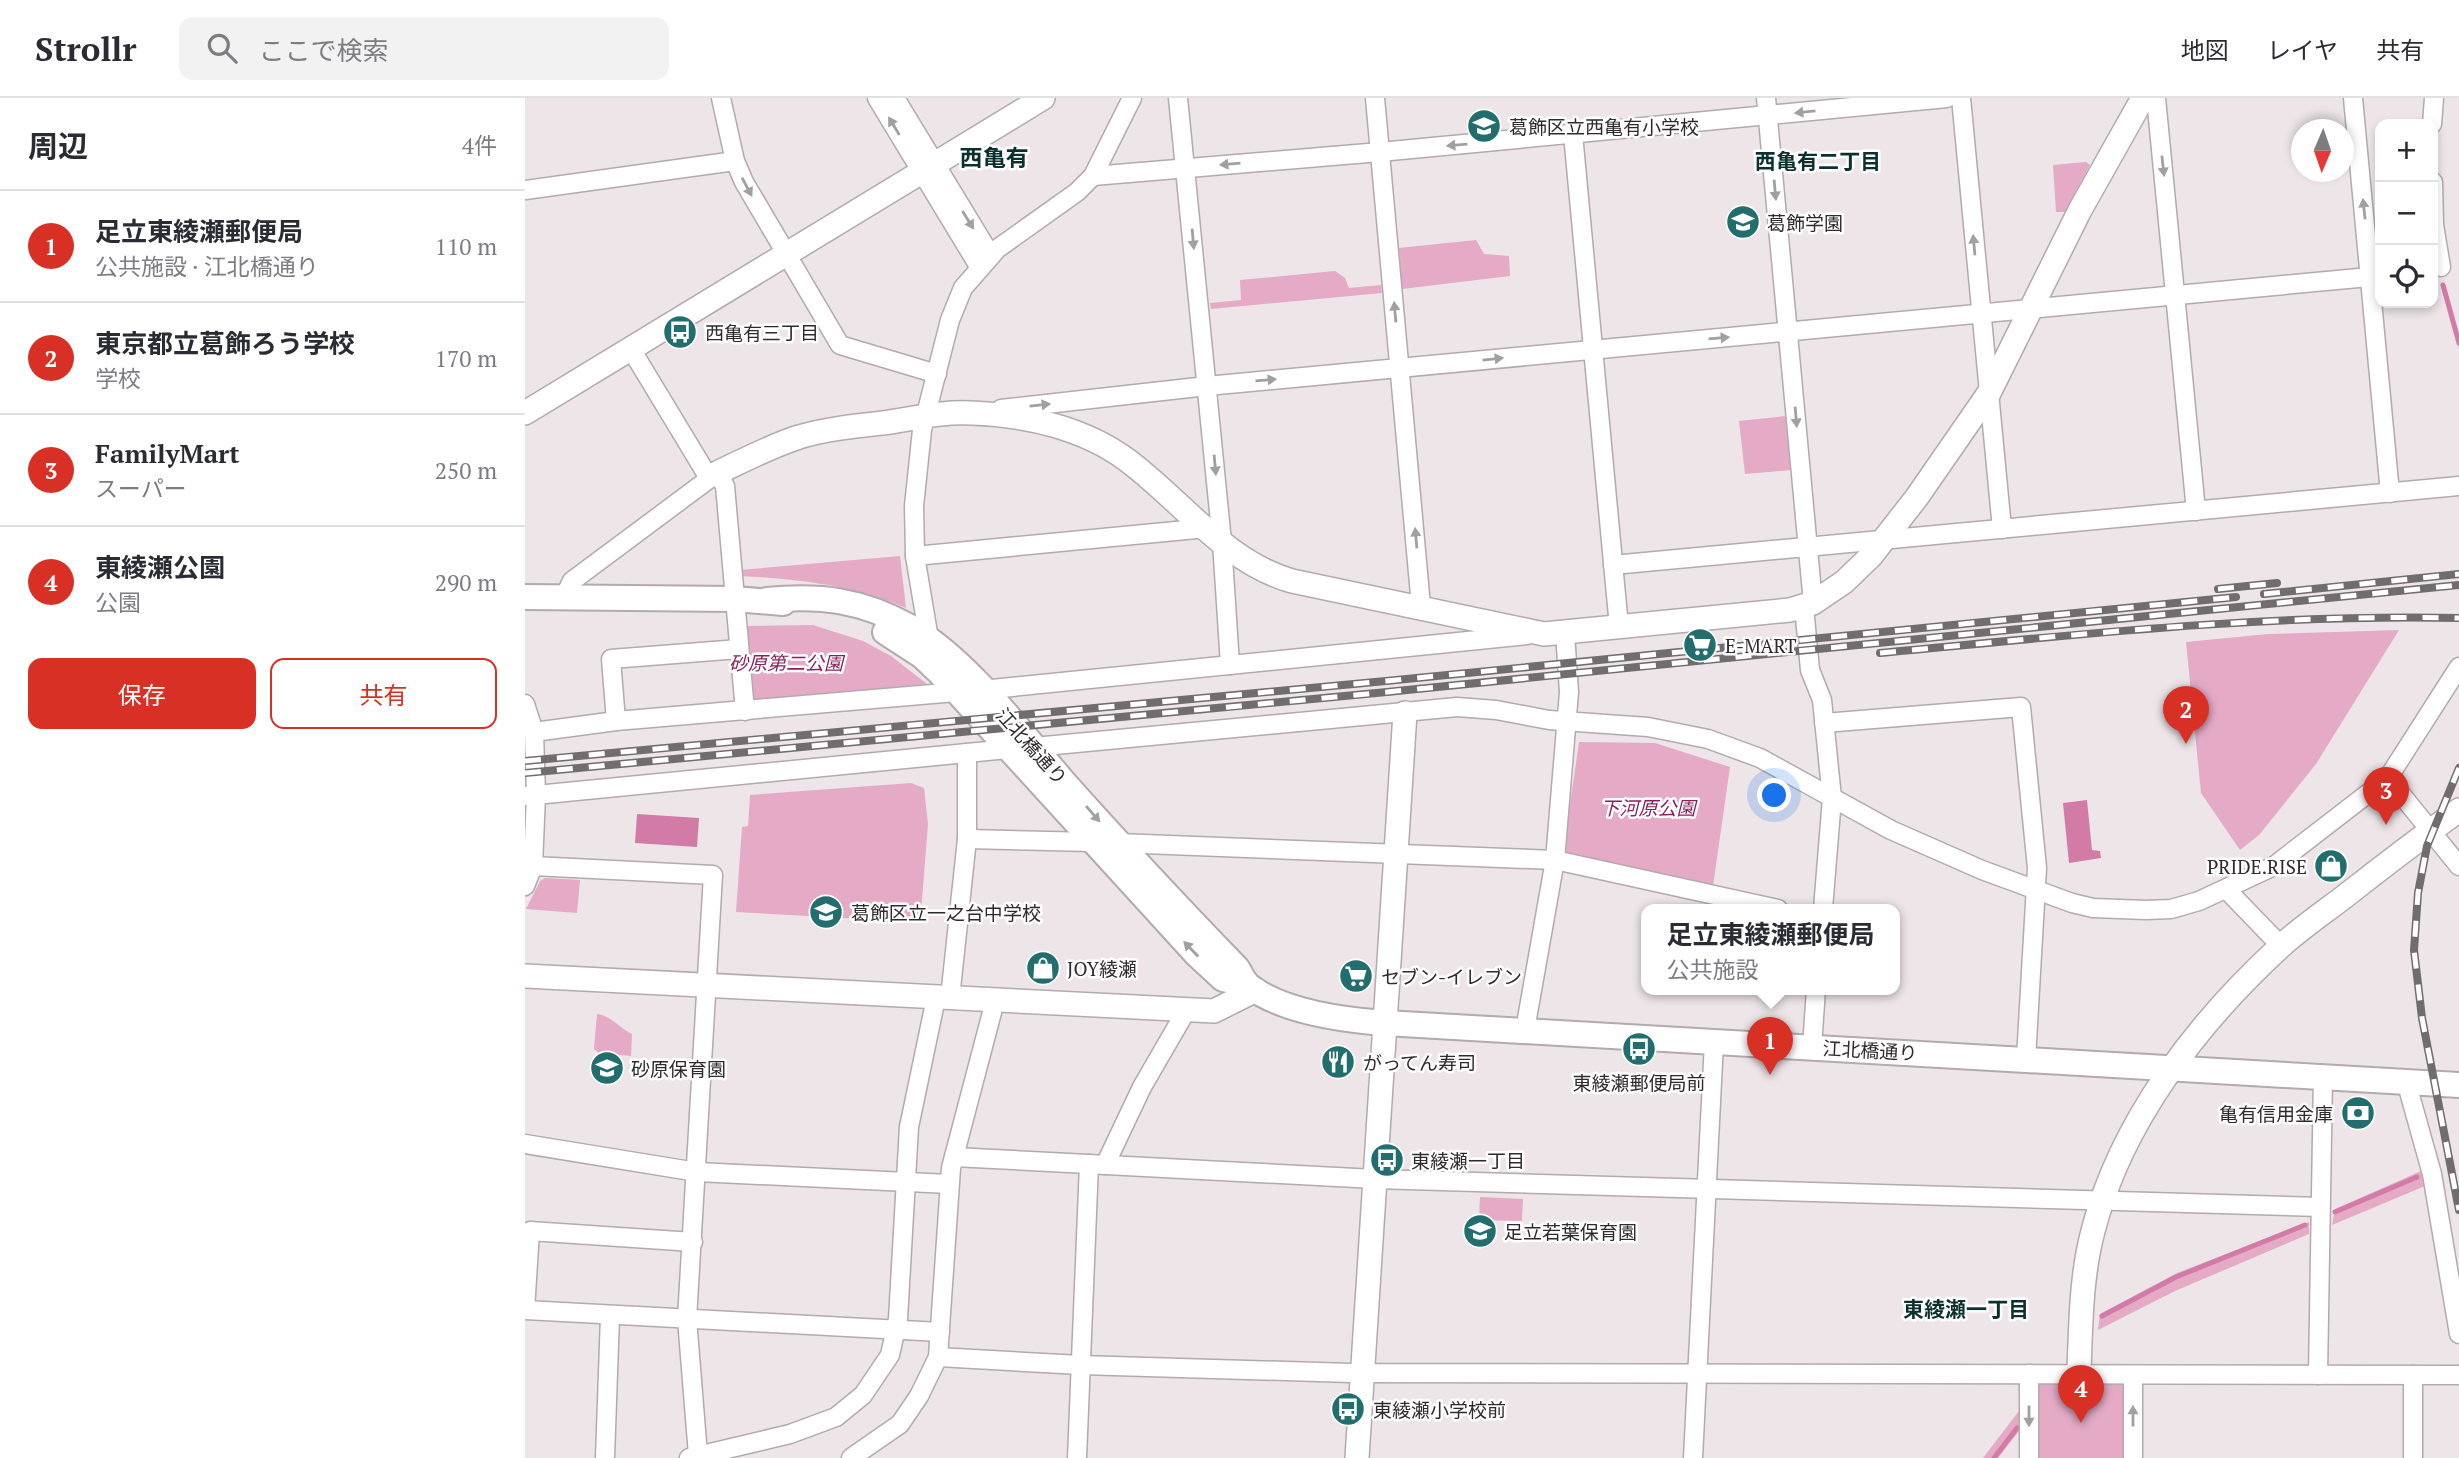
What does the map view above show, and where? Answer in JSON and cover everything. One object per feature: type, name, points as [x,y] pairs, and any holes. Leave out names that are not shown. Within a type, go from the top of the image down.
[{"type":"main road","name":"江北橋通り","points":[[525,597],[767,600],[835,612],[870,624],[922,656],[1197,956],[1223,979],[1325,1016],[1385,1023],[2459,1084]]},
{"type":"main road","name":"江北橋通り","points":[[767,600],[818,597],[834,599],[890,617],[929,639],[982,690],[1118,843],[1237,968],[1251,987]]},
{"type":"street","points":[[721,98],[735,161],[744,182],[840,345],[937,374]]},
{"type":"street","points":[[877,98],[928,168],[985,262]]},
{"type":"street","points":[[895,98],[928,168]]},
{"type":"street","points":[[525,413],[1043,98]]},
{"type":"street","points":[[929,639],[915,556],[914,506],[920,444],[950,320],[963,288],[997,249],[1077,192],[1093,177],[1132,98]]},
{"type":"street","points":[[1178,98],[1207,386],[1215,535],[1230,665]]},
{"type":"street","points":[[1375,98],[1421,606]]},
{"type":"street","points":[[1093,177],[1573,134],[1767,107],[1947,98]]},
{"type":"street","points":[[1961,98],[2002,529]]},
{"type":"street","points":[[982,690],[1619,627],[1808,605],[1831,592],[1857,570],[1884,540],[1989,393],[2080,210],[2143,98]]},
{"type":"street","points":[[2156,98],[2196,511]]},
{"type":"street","points":[[2353,98],[2375,268]]},
{"type":"street","points":[[2433,119],[2434,98]]},
{"type":"street","points":[[1767,107],[1808,546],[1810,670],[1822,700],[1832,797],[1823,904]]},
{"type":"street","points":[[1573,134],[1619,627]]},
{"type":"street","points":[[525,190],[735,161]]},
{"type":"street","points":[[2438,268],[2459,263]]},
{"type":"street","points":[[564,597],[572,582],[713,476],[771,447],[802,436],[837,429],[1207,386],[2375,276]]},
{"type":"street","points":[[2378,308],[2390,493]]},
{"type":"street","points":[[631,349],[713,476],[725,486],[745,711]]},
{"type":"street","points":[[972,413],[1041,423],[1089,436],[1128,460],[1251,564],[1275,577],[1554,633]]},
{"type":"street","points":[[1613,565],[2459,486]]},
{"type":"street","points":[[915,556],[1215,535]]},
{"type":"street","points":[[1525,1030],[1555,860],[1569,692],[1554,633]]},
{"type":"street","points":[[617,721],[611,659],[739,649]]},
{"type":"street","points":[[1034,747],[1457,708],[1496,710],[1566,722],[1648,727],[1708,739],[1761,758],[1929,849],[2072,903],[2093,908],[2171,909],[2226,889],[2274,866],[2388,778],[2459,667]]},
{"type":"street","points":[[534,732],[617,721],[956,692]]},
{"type":"street","points":[[525,704],[534,732],[530,795],[533,866],[525,886]]},
{"type":"street","points":[[1824,723],[2021,707],[2037,868],[2026,1059]]},
{"type":"street","points":[[1357,1458],[1405,713]]},
{"type":"street","points":[[530,795],[1008,749]]},
{"type":"street","points":[[533,866],[713,875],[687,1319],[694,1457],[790,1434],[836,1417],[856,1402],[874,1381],[890,1355],[897,1330],[909,1128],[943,998],[967,839],[967,753]]},
{"type":"street","points":[[2388,778],[2459,866]]},
{"type":"street","points":[[2079,1371],[2084,1277],[2102,1201],[2122,1153],[2174,1067],[2239,987],[2281,946],[2459,810]]},
{"type":"street","points":[[967,839],[1091,842]]},
{"type":"street","points":[[1118,843],[1555,860],[1755,904]]},
{"type":"street","points":[[2226,889],[2281,946]]},
{"type":"street","points":[[525,976],[1214,1012],[1251,987]]},
{"type":"street","points":[[1812,1047],[1816,995]]},
{"type":"street","points":[[851,1458],[874,1452],[900,1424],[938,1357],[949,1184],[995,1000]]},
{"type":"street","points":[[1077,1458],[1080,1365],[1097,1164],[1186,1011]]},
{"type":"street","points":[[1693,1458],[1714,1042]]},
{"type":"street","points":[[2318,1375],[2323,1076]]},
{"type":"street","points":[[2406,1081],[2452,1256],[2459,1334]]},
{"type":"street","points":[[525,1144],[697,1172],[949,1184]]},
{"type":"street","points":[[954,1157],[1375,1179],[2320,1208]]},
{"type":"street","points":[[693,1242],[530,1231],[525,1310],[940,1332]]},
{"type":"street","points":[[605,1458],[610,1315]]},
{"type":"street","points":[[938,1357],[1080,1365],[1362,1373],[2029,1374],[2079,1371],[2133,1375],[2459,1375]]},
{"type":"street","points":[[2029,1374],[2029,1458]]},
{"type":"street","points":[[2133,1375],[2133,1458]]},
{"type":"street","points":[[2413,1375],[2413,1458]]},
{"type":"green space","points":[[2086,162],[2090,165],[2065,212],[2056,212],[2053,165]]},
{"type":"green space","points":[[1476,240],[1484,254],[1509,256],[1510,276],[1402,289],[1399,248]]},
{"type":"green space","points":[[1335,271],[1345,278],[1349,288],[1381,285],[1382,293],[1211,309],[1210,303],[1241,300],[1240,280]]},
{"type":"green space","points":[[1786,416],[1791,470],[1745,474],[1739,421]]},
{"type":"green space","points":[[900,556],[906,608],[825,584],[741,576],[740,570]]},
{"type":"green space","name":"砂原第二公園","points":[[813,625],[863,641],[891,656],[927,684],[752,702],[744,626]]},
{"type":"green space","points":[[2399,630],[2316,764],[2259,835],[2240,850],[2201,793],[2186,642],[2268,634]]},
{"type":"green space","name":"下河原公園","points":[[1579,742],[1655,743],[1730,767],[1713,886],[1563,853]]},
{"type":"green space","points":[[911,783],[924,788],[928,824],[921,913],[916,922],[736,912],[742,827],[748,826],[750,795]]},
{"type":"green space","points":[[545,878],[580,880],[577,913],[526,909],[540,881]]},
{"type":"green space","points":[[597,1014],[607,1017],[632,1034],[631,1056],[599,1053],[594,1049]]},
{"type":"green space","points":[[2421,1171],[2425,1186],[2332,1225],[2335,1209]]},
{"type":"green space","points":[[1480,1197],[1523,1199],[1522,1221],[1479,1220]]},
{"type":"green space","points":[[2309,1222],[2309,1234],[2175,1291],[2098,1330],[2100,1314],[2177,1273]]},
{"type":"green space","points":[[2040,1382],[2123,1385],[2127,1388],[2127,1458],[2035,1458],[2034,1388]]},
{"type":"green space","points":[[2022,1407],[2022,1427],[1998,1458],[1983,1458]]},
{"type":"shaded area","points":[[2087,800],[2092,850],[2100,851],[2101,858],[2069,863],[2063,803]]},
{"type":"shaded area","points":[[637,814],[699,818],[697,847],[635,843]]},
{"type":"waterway","points":[[2443,285],[2459,343]]},
{"type":"waterway","points":[[2335,1212],[2417,1177]]},
{"type":"waterway","points":[[2102,1316],[2176,1277],[2305,1225]]},
{"type":"waterway","points":[[1994,1458],[2017,1428]]},
{"type":"railway","points":[[2264,594],[2459,574]]},
{"type":"railway","points":[[2218,589],[2277,583]]},
{"type":"railway","points":[[525,773],[1387,692],[2459,585]]},
{"type":"railway","points":[[525,761],[1386,681],[2236,597]]},
{"type":"railway","points":[[1880,653],[2241,623],[2313,619],[2459,618]]},
{"type":"railway","points":[[2459,768],[2427,846],[2418,893],[2414,950],[2422,1018],[2459,1210]]},
{"type":"place","name":"葛飾区立西亀有小学校","points":[[1484,126]]},
{"type":"place","name":"葛飾学園","points":[[1743,222]]},
{"type":"place","name":"西亀有三丁目","points":[[680,332]]},
{"type":"place","name":"E-MART","points":[[1700,645]]},
{"type":"place","name":"東京都立葛飾ろう学校","points":[[2186,744]]},
{"type":"place","name":"FamilyMart","points":[[2386,825]]},
{"type":"place","name":"PRIDE.RISE","points":[[2331,866]]},
{"type":"place","name":"葛飾区立一之台中学校","points":[[826,912]]},
{"type":"place","name":"JOY綾瀬","points":[[1043,968]]},
{"type":"place","name":"セブン-イレブン","points":[[1356,976]]},
{"type":"place","name":"東綾瀬郵便局前","points":[[1639,1049]]},
{"type":"place","name":"がってん寿司","points":[[1338,1062]]},
{"type":"place","name":"砂原保育園","points":[[607,1068]]},
{"type":"place","name":"足立東綾瀬郵便局","points":[[1770,1075]]},
{"type":"place","name":"亀有信用金庫","points":[[2358,1113]]},
{"type":"place","name":"東綾瀬一丁目","points":[[1387,1160]]},
{"type":"place","name":"足立若葉保育園","points":[[1480,1231]]},
{"type":"place","name":"東綾瀬小学校前","points":[[1348,1409]]},
{"type":"place","name":"東綾瀬公園","points":[[2081,1423]]},
{"type":"district","name":"西亀有","points":[[994,157]]},
{"type":"district","name":"西亀有二丁目","points":[[1818,161]]},
{"type":"district","name":"東綾瀬一丁目","points":[[1966,1309]]}]
